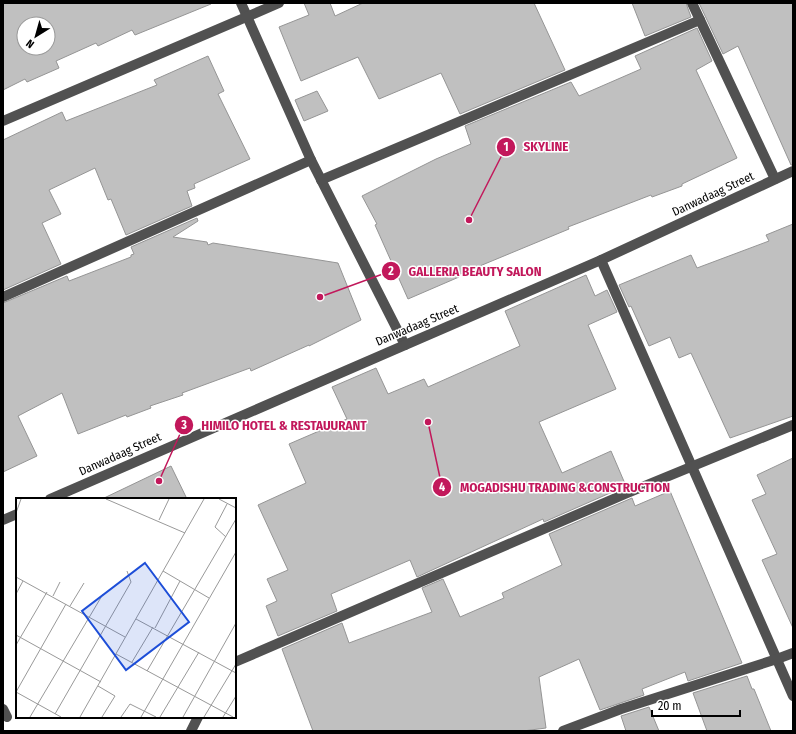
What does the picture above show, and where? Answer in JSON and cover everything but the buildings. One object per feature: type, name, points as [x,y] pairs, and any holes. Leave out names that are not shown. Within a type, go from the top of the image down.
[{"type":"street","points":[[241,3],[311,160],[405,345]]},
{"type":"street","points":[[3,121],[279,3]]},
{"type":"street","points":[[692,3],[775,179]]},
{"type":"street","points":[[321,180],[700,20]]},
{"type":"street","points":[[3,297],[311,160]]},
{"type":"street","name":"Danwadaag Street","points":[[52,498],[601,260],[793,171]]},
{"type":"street","points":[[601,260],[793,696]]},
{"type":"street","points":[[236,662],[691,467],[793,425]]},
{"type":"street","points":[[3,520],[16,514]]},
{"type":"street","points":[[563,731],[621,709],[777,659],[793,652]]},
{"type":"street","points":[[191,731],[198,718]]},
{"type":"place","name":"SKYLINE","points":[[469,220]]},
{"type":"place","name":"GALLERIA BEAUTY SALON","points":[[320,297]]},
{"type":"place","name":"MOGADISHU TRADING &CONSTRUCTION","points":[[428,422]]},
{"type":"place","name":"HIMILO HOTEL & RESTAUURANT","points":[[159,481]]}]
